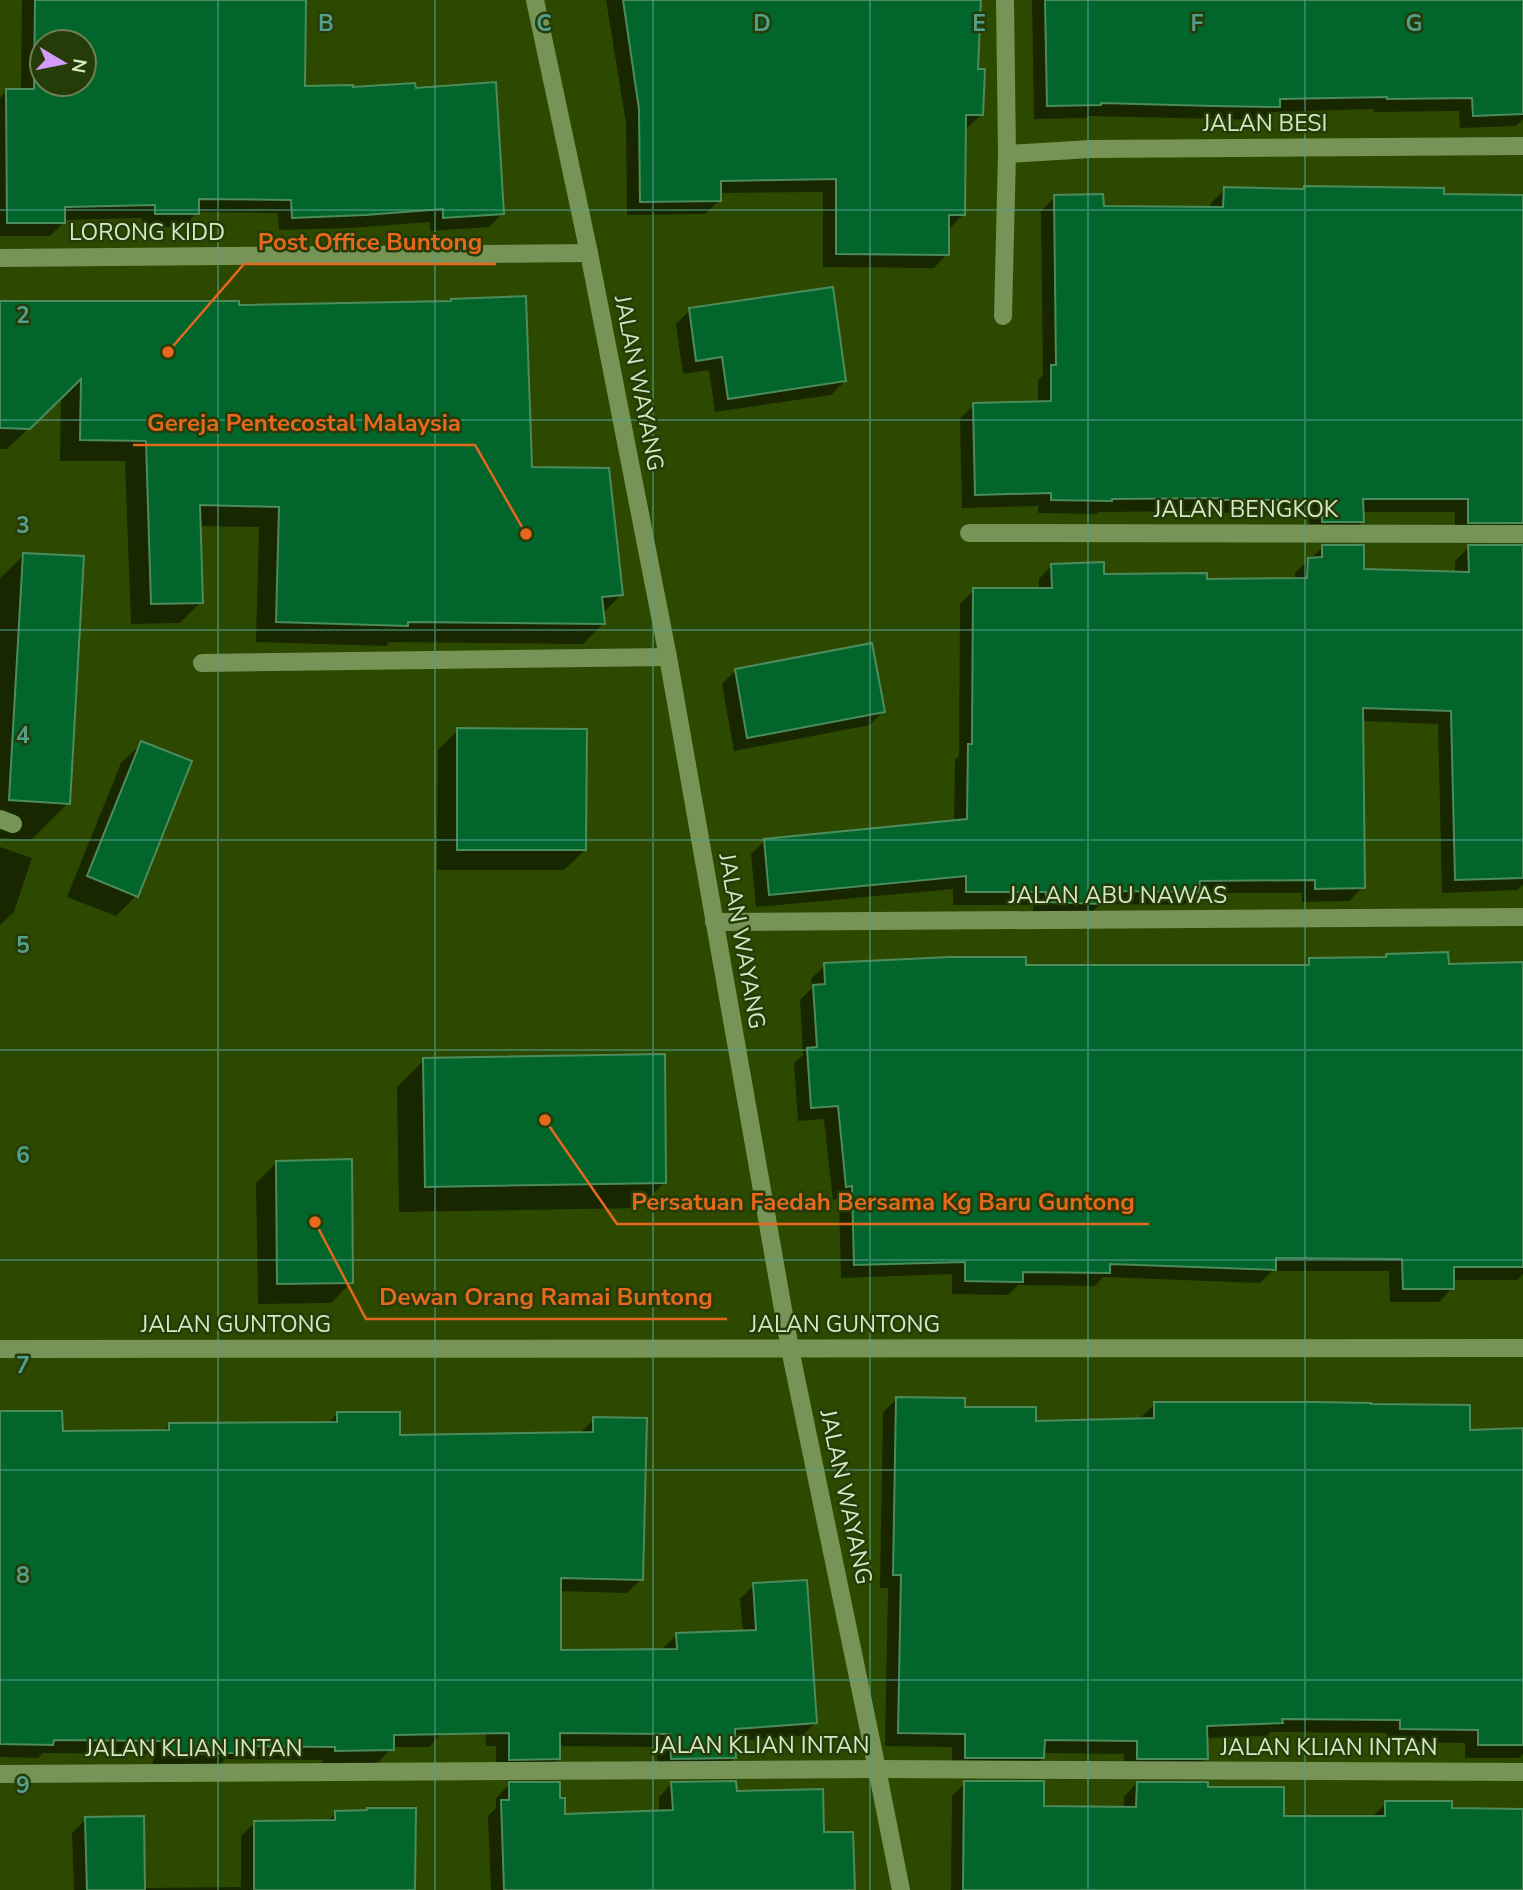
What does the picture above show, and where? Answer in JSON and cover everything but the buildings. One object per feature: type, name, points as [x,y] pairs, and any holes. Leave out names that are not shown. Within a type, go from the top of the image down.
[{"type":"street","name":"JALAN WAYANG","points":[[535,0],[589,253],[668,657],[790,1349],[901,1890]]},
{"type":"street","points":[[1003,316],[1007,154],[1005,0]]},
{"type":"street","name":"JALAN BESI","points":[[1007,154],[1091,149],[1523,146]]},
{"type":"street","name":"LORONG KIDD","points":[[0,258],[589,253]]},
{"type":"street","name":"JALAN BENGKOK","points":[[969,533],[1523,534]]},
{"type":"street","points":[[202,663],[668,657]]},
{"type":"street","name":"JALAN ABU NAWAS","points":[[714,922],[1523,916]]},
{"type":"street","name":"JALAN GUNTONG","points":[[0,1349],[1523,1348]]},
{"type":"street","name":"JALAN KLIAN INTAN","points":[[0,1774],[877,1769],[1523,1772]]},
{"type":"place","name":"Post Office Buntong","points":[[168,352]]},
{"type":"place","name":"Gereja Pentecostal Malaysia","points":[[526,534]]},
{"type":"place","name":"Persatuan Faedah Bersama Kg Baru Guntong","points":[[545,1120]]},
{"type":"place","name":"Dewan Orang Ramai Buntong","points":[[315,1222]]}]
